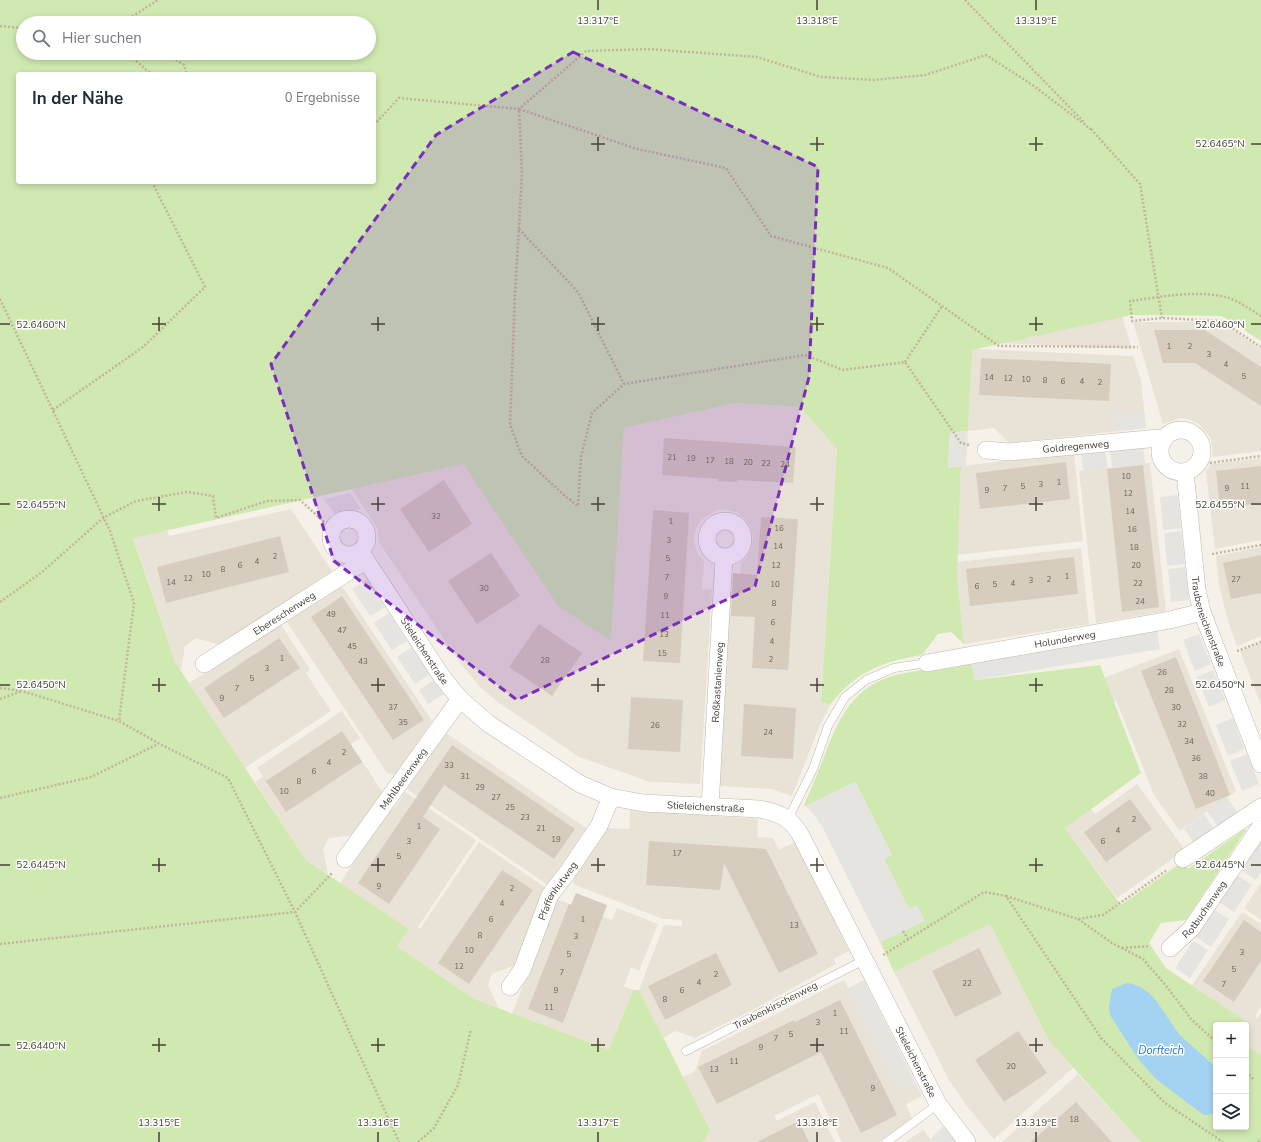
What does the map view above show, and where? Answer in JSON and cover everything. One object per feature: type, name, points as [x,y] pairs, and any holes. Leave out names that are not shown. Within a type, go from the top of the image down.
[{"type":"street","name":"Traubeneichenstraße","points":[[1164,439],[1177,431],[1186,431],[1193,434],[1199,440],[1202,447],[1202,456],[1191,468],[1197,590],[1202,612],[1219,659],[1261,764]]},
{"type":"street","name":"Goldregenweg","points":[[986,450],[1009,452],[1159,438],[1164,439]]},
{"type":"street","points":[[1164,439],[1161,447],[1161,455],[1164,463],[1170,469],[1177,472],[1191,468]]},
{"type":"street","points":[[345,519],[357,521],[362,524],[365,530],[366,541],[362,556],[348,555],[336,549],[331,538],[335,526],[345,519]]},
{"type":"street","name":"Ebereschenweg","points":[[204,664],[362,556]]},
{"type":"street","name":"Stieleichenstraße","points":[[362,556],[442,677],[460,699],[489,724],[580,784],[611,797],[643,803],[759,809],[775,812],[788,819],[800,834],[938,1104],[967,1142]]},
{"type":"street","name":"Roßkastanienweg","points":[[710,807],[724,557]]},
{"type":"street","name":"Holunderweg","points":[[927,663],[1170,620],[1202,612]]},
{"type":"street","name":"Mehlbeerenweg","points":[[345,859],[460,699]]},
{"type":"street","name":"Pfaffenhutweg","points":[[510,987],[522,970],[550,895],[594,833],[611,797]]},
{"type":"street","points":[[1183,859],[1261,807]]},
{"type":"street","name":"Rotbuchenweg","points":[[1170,948],[1191,929],[1261,826]]},
{"type":"lane","points":[[788,819],[813,769],[828,726],[845,697],[866,680],[894,668],[927,663]]},
{"type":"lane","name":"Traubenkirschenweg","points":[[686,1051],[865,963]]},
{"type":"lane","points":[[887,1142],[938,1104]]},
{"type":"path","points":[[133,16],[158,0]]},
{"type":"path","points":[[965,0],[1092,130],[1140,184],[1162,318]]},
{"type":"path","points":[[0,26],[16,27]]},
{"type":"path","points":[[519,109],[586,51],[648,49],[757,57],[821,77],[874,80],[924,74],[986,55],[1031,84],[1092,130]]},
{"type":"path","points":[[135,60],[149,72]]},
{"type":"path","points":[[176,60],[184,66],[186,72]]},
{"type":"path","points":[[376,123],[399,98],[519,109],[637,149],[726,168],[771,236],[888,268],[999,346],[1138,347]]},
{"type":"path","points":[[519,109],[522,176],[510,425],[522,456],[578,506],[581,457],[592,413],[624,384],[805,355],[843,370],[905,362],[942,306]]},
{"type":"path","points":[[53,410],[143,347],[204,286],[153,184]]},
{"type":"path","points":[[519,228],[578,292],[624,384]]},
{"type":"path","points":[[1261,316],[1230,298],[1219,296],[1188,295],[1130,301],[1132,322],[1162,318],[1221,321],[1261,347]]},
{"type":"path","points":[[0,299],[110,531],[134,603],[119,721]]},
{"type":"path","points":[[905,362],[961,443],[986,450]]},
{"type":"path","points":[[1191,468],[1261,456]]},
{"type":"path","points":[[0,602],[42,572],[103,518],[136,501],[187,492],[213,496],[216,518],[267,501],[300,500],[324,522],[335,526]]},
{"type":"path","points":[[1195,557],[1261,545]]},
{"type":"path","points":[[1219,659],[1261,642]]},
{"type":"path","points":[[0,688],[22,691],[119,721],[158,743],[228,778],[295,912],[399,1142]]},
{"type":"path","points":[[0,699],[22,691]]},
{"type":"path","points":[[0,798],[91,777],[158,743]]},
{"type":"path","points":[[0,944],[295,912],[345,859]]},
{"type":"path","points":[[1078,919],[1103,915],[1183,859]]},
{"type":"path","points":[[865,963],[908,940],[984,892],[1006,896],[1078,919],[1121,948],[1142,959],[1167,987],[1191,1019],[1213,1039]]},
{"type":"path","points":[[1006,896],[1101,1038],[1165,1103],[1223,1142]]},
{"type":"path","points":[[903,931],[908,940]]},
{"type":"path","points":[[1121,948],[1149,946],[1170,948]]},
{"type":"path","points":[[418,1142],[434,1128],[458,1085],[471,1029]]},
{"type":"path","points":[[1249,1075],[1254,1080]]},
{"type":"path","points":[[1258,1142],[1261,1139]]},
{"type":"highlighted area","points":[[573,52],[818,167],[809,377],[755,586],[517,700],[334,561],[271,364],[436,135]]},
{"type":"shaded area","points":[[1122,316],[1132,349],[1000,343]]},
{"type":"shaded area","points":[[1133,322],[1220,322],[1261,349],[1261,451],[1213,457],[1211,438],[1199,424],[1191,420],[1181,418],[1163,424]]},
{"type":"shaded area","points":[[977,349],[1133,356],[1141,380],[1146,428],[1009,443],[994,428],[968,431],[971,350]]},
{"type":"shaded area","points":[[735,403],[800,407],[837,449],[821,701],[830,705],[820,725],[792,796],[771,789],[718,786],[730,591],[739,591],[741,563],[748,555],[752,546],[753,536],[750,526],[744,518],[736,512],[717,510],[701,520],[694,536],[698,554],[704,561],[702,589],[712,590],[700,784],[650,782],[579,757],[498,702],[480,687],[460,663],[379,542],[378,529],[351,488],[463,464],[558,606],[611,641],[624,428]]},
{"type":"shaded area","points":[[1144,410],[1146,428],[1112,431],[1110,414]]},
{"type":"shaded area","points":[[968,431],[966,465],[948,468],[950,433]]},
{"type":"shaded area","points":[[1143,446],[1145,464],[1112,468],[1110,449]]},
{"type":"shaded area","points":[[1105,450],[1108,468],[1083,471],[1081,453]]},
{"type":"shaded area","points":[[1074,453],[1083,541],[957,555],[961,466]]},
{"type":"shaded area","points":[[1261,458],[1261,540],[1215,549],[1206,471],[1211,464]]},
{"type":"shaded area","points":[[1150,463],[1166,611],[1096,623],[1079,471]]},
{"type":"shaded area","points":[[350,493],[361,509],[335,514],[324,499]]},
{"type":"shaded area","points":[[1178,495],[1181,528],[1163,530],[1160,497]]},
{"type":"shaded area","points":[[291,509],[332,571],[220,645],[196,638],[185,646],[181,671],[175,662],[133,537],[167,530],[169,536]]},
{"type":"shaded area","points":[[1181,531],[1185,564],[1167,566],[1164,533]]},
{"type":"shaded area","points":[[1261,547],[1261,636],[1237,646],[1228,621],[1219,585],[1216,556]]},
{"type":"shaded area","points":[[1081,548],[1089,624],[964,644],[957,562]]},
{"type":"shaded area","points":[[1185,567],[1189,600],[1171,602],[1168,569]]},
{"type":"shaded area","points":[[367,579],[385,607],[370,616],[352,589]]},
{"type":"shaded area","points":[[342,586],[432,721],[395,775],[387,773],[287,622]]},
{"type":"shaded area","points":[[389,613],[407,641],[392,650],[374,623]]},
{"type":"shaded area","points":[[281,625],[310,669],[306,673],[331,711],[245,768],[189,683]]},
{"type":"shaded area","points":[[1157,630],[1160,649],[975,680],[971,662]]},
{"type":"shaded area","points":[[1199,634],[1211,664],[1195,671],[1183,640]]},
{"type":"shaded area","points":[[1261,643],[1261,705],[1240,651]]},
{"type":"shaded area","points":[[412,647],[430,674],[415,684],[397,657]]},
{"type":"shaded area","points":[[1179,649],[1236,791],[1180,831],[1154,795],[1116,700],[1113,702],[1104,678]]},
{"type":"shaded area","points":[[1213,670],[1225,700],[1209,707],[1197,677]]},
{"type":"shaded area","points":[[434,680],[444,694],[428,704],[419,690]]},
{"type":"shaded area","points":[[342,711],[360,738],[351,744],[383,793],[354,835],[329,838],[323,849],[328,874],[306,860],[255,782],[263,776],[257,768]]},
{"type":"shaded area","points":[[1233,718],[1244,749],[1228,756],[1216,725]]},
{"type":"shaded area","points":[[446,733],[586,828],[548,885],[407,789]]},
{"type":"shaded area","points":[[1247,754],[1259,784],[1242,791],[1230,761]]},
{"type":"shaded area","points":[[855,782],[892,855],[884,859],[909,909],[917,905],[925,921],[880,942],[823,828],[806,806]]},
{"type":"shaded area","points":[[1137,784],[1185,850],[1117,898],[1065,828],[1091,809],[1095,814]]},
{"type":"shaded area","points":[[405,792],[476,840],[418,927],[420,929],[479,842],[546,888],[515,965],[492,974],[488,985],[499,1009],[474,999],[397,946],[409,929],[340,883],[392,806],[395,808]]},
{"type":"shaded area","points":[[1227,797],[1237,812],[1218,826],[1207,812]]},
{"type":"shaded area","points":[[630,810],[758,819],[757,837],[773,838],[779,850],[795,842],[849,951],[834,959],[836,964],[751,1011],[695,1038],[676,1031],[663,1038],[639,990],[664,925],[682,926],[682,920],[663,919],[575,885],[573,880],[608,828],[629,829]]},
{"type":"shaded area","points":[[1204,814],[1214,829],[1194,843],[1184,829]]},
{"type":"shaded area","points":[[1259,842],[1261,844],[1261,872],[1256,880],[1241,870]]},
{"type":"shaded area","points":[[1237,875],[1252,885],[1234,912],[1219,902]]},
{"type":"shaded area","points":[[1261,883],[1261,920],[1244,908]]},
{"type":"shaded area","points":[[556,899],[612,920],[617,908],[658,924],[639,971],[631,967],[624,986],[633,990],[609,1051],[512,1014]]},
{"type":"shaded area","points":[[1214,910],[1229,919],[1211,947],[1196,937]]},
{"type":"shaded area","points":[[1242,912],[1261,924],[1261,1006],[1255,1016],[1257,1018],[1261,1013],[1261,1055],[1249,1047],[1249,1022],[1246,1022],[1192,985]]},
{"type":"shaded area","points":[[990,924],[1049,1041],[1073,1068],[994,1139],[966,1105],[949,1080],[894,972]]},
{"type":"shaded area","points":[[1193,941],[1208,950],[1190,978],[1175,968]]},
{"type":"shaded area","points":[[844,980],[899,1090],[915,1082],[922,1096],[906,1104],[912,1119],[879,1142],[842,1142],[818,1094],[774,1116],[777,1121],[815,1102],[835,1142],[703,1142],[710,1130],[683,1077],[695,1071],[702,1051]]},
{"type":"shaded area","points":[[864,980],[915,1082],[899,1090],[848,988]]},
{"type":"shaded area","points":[[1078,1074],[1141,1142],[1002,1142]]},
{"type":"shaded area","points":[[943,1127],[956,1142],[933,1142],[930,1139]]},
{"type":"shaded area","points":[[923,1130],[933,1142],[905,1142]]},
{"type":"green space","points":[[0,0],[1261,0],[1261,341],[1222,316],[1132,315],[972,350],[968,431],[950,433],[948,468],[961,466],[957,575],[964,644],[951,632],[938,634],[922,655],[894,661],[871,670],[850,684],[830,705],[821,702],[837,449],[800,407],[735,403],[624,428],[611,641],[558,606],[463,464],[133,538],[175,662],[306,860],[409,929],[397,946],[474,999],[609,1050],[633,990],[639,990],[710,1130],[703,1142],[0,1142]]},
{"type":"green space","points":[[972,664],[975,680],[1100,665],[1141,773],[1065,828],[1121,905],[1182,862],[1188,869],[1245,829],[1246,830],[1186,920],[1161,923],[1149,943],[1166,968],[1247,1022],[1213,1022],[1213,1130],[1249,1130],[1249,1047],[1261,1055],[1261,1142],[1141,1142],[1049,1041],[990,924],[894,972],[880,942],[924,921],[909,910],[884,859],[892,855],[855,782],[806,806],[804,805],[832,737],[844,713],[852,703],[871,685],[884,679],[895,675],[927,669],[927,672]]},
{"type":"water","name":"Dorfteich","points":[[1127,983],[1137,985],[1145,990],[1152,996],[1181,1036],[1213,1065],[1213,1114],[1204,1115],[1197,1110],[1156,1079],[1139,1060],[1110,1015],[1109,1006],[1112,989]]},
{"type":"building","points":[[1154,330],[1205,330],[1261,367],[1261,406],[1195,363],[1163,363]]},
{"type":"building","points":[[981,358],[1111,364],[1109,401],[979,395]]},
{"type":"building","points":[[664,438],[796,447],[793,483],[737,480],[737,482],[718,481],[718,479],[662,475]]},
{"type":"building","points":[[1066,462],[1070,499],[980,509],[976,473]]},
{"type":"building","points":[[1143,465],[1159,607],[1122,612],[1107,469]]},
{"type":"building","points":[[1261,466],[1261,503],[1220,508],[1216,471]]},
{"type":"building","points":[[444,480],[472,524],[429,552],[400,509]]},
{"type":"building","points":[[653,510],[689,513],[680,663],[643,661]]},
{"type":"building","points":[[761,517],[798,519],[788,670],[752,668],[755,617],[731,616],[733,573],[757,575]]},
{"type":"building","points":[[280,536],[289,572],[166,603],[157,567]]},
{"type":"building","points":[[491,553],[520,596],[477,624],[448,581]]},
{"type":"building","points":[[1261,555],[1261,593],[1231,599],[1223,563]]},
{"type":"building","points":[[1074,557],[1078,594],[970,606],[966,569]]},
{"type":"building","points":[[342,596],[424,720],[393,740],[311,617]]},
{"type":"building","points":[[539,624],[582,653],[552,696],[509,667]]},
{"type":"building","points":[[279,638],[300,668],[224,718],[204,688]]},
{"type":"building","points":[[1176,657],[1230,795],[1196,809],[1141,671]]},
{"type":"building","points":[[631,697],[683,700],[680,752],[628,749]]},
{"type":"building","points":[[744,704],[796,708],[793,759],[741,756]]},
{"type":"building","points":[[342,731],[362,762],[286,812],[266,781]]},
{"type":"building","points":[[452,745],[575,829],[554,859],[444,785],[423,817],[440,829],[389,904],[358,883]]},
{"type":"building","points":[[1130,799],[1152,829],[1106,862],[1084,832]]},
{"type":"building","points":[[649,841],[766,849],[818,954],[779,973],[724,863],[720,890],[646,885]]},
{"type":"building","points":[[502,870],[533,890],[469,984],[438,963]]},
{"type":"building","points":[[576,893],[607,905],[563,1023],[528,1009],[569,904],[571,905]]},
{"type":"building","points":[[1244,920],[1261,932],[1261,961],[1234,1002],[1203,981]]},
{"type":"building","points":[[979,948],[1002,994],[955,1017],[932,971]]},
{"type":"building","points":[[716,953],[732,985],[665,1020],[648,986]]},
{"type":"building","points":[[840,1000],[897,1115],[861,1133],[821,1052],[717,1104],[698,1067],[794,1020],[795,1022]]},
{"type":"building","points":[[1018,1031],[1047,1073],[1004,1102],[975,1060]]},
{"type":"building","points":[[1076,1102],[1112,1142],[1031,1142]]},
{"type":"building","points":[[799,1121],[809,1142],[757,1142]]}]
